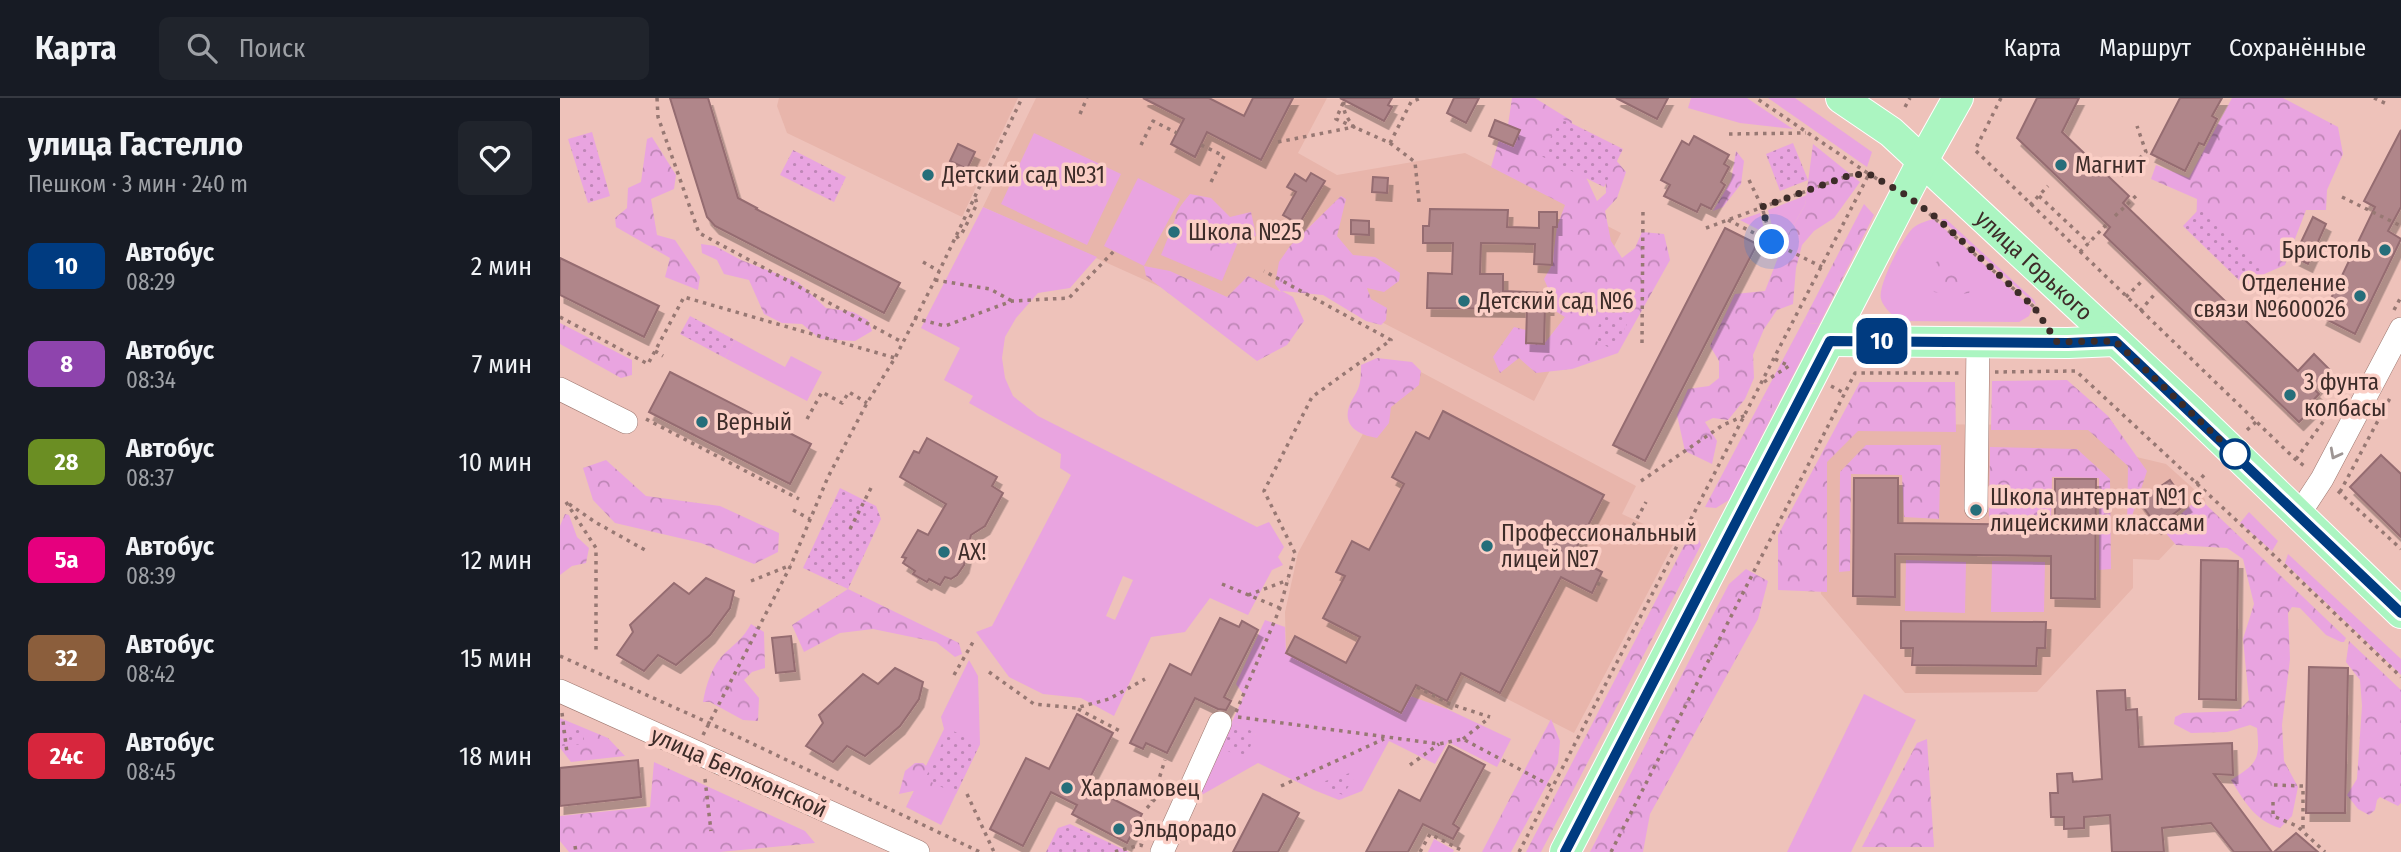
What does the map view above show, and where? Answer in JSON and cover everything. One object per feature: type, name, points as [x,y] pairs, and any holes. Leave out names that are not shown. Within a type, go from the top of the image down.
[{"type":"main road","name":"улица Горького","points":[[1841,98],[1891,132],[2401,613]]},
{"type":"main road","points":[[1565,852],[1922,162],[1958,98]]},
{"type":"main road","points":[[1830,341],[2115,341]]},
{"type":"street","points":[[2299,514],[2322,479],[2401,329]]},
{"type":"street","points":[[1976,508],[1978,341]]},
{"type":"street","points":[[560,388],[635,420]]},
{"type":"street","name":"улица Белоконской","points":[[561,701],[696,752],[918,852]]},
{"type":"street","points":[[1151,848],[1228,717]]},
{"type":"path","points":[[657,98],[658,117],[699,233],[903,342]]},
{"type":"path","points":[[696,752],[791,565],[828,477],[867,403],[895,358],[1022,98]]},
{"type":"path","points":[[1080,114],[1087,98]]},
{"type":"path","points":[[1390,143],[1411,102],[1421,98]]},
{"type":"path","points":[[1756,98],[1869,174],[1906,195],[1938,219],[2034,307],[2076,372],[2401,677]]},
{"type":"path","points":[[1905,107],[1910,98]]},
{"type":"path","points":[[2001,98],[1975,150],[2257,421],[2248,430]]},
{"type":"path","points":[[2374,98],[2389,105]]},
{"type":"path","points":[[1344,101],[1345,116],[1354,127]]},
{"type":"path","points":[[1344,101],[1336,119],[1390,143],[1415,162],[1419,202]]},
{"type":"path","points":[[1141,145],[1153,121],[1177,133]]},
{"type":"path","points":[[2121,176],[2146,152],[2137,126]]},
{"type":"path","points":[[1278,142],[1354,127]]},
{"type":"path","points":[[1729,134],[1808,133]]},
{"type":"path","points":[[1201,145],[1224,156],[1211,182]]},
{"type":"path","points":[[1706,228],[1850,175],[1869,174]]},
{"type":"path","points":[[1519,852],[1869,174]]},
{"type":"path","points":[[1749,180],[1762,207],[1772,242]]},
{"type":"path","points":[[2031,205],[2049,186]]},
{"type":"path","points":[[2115,216],[2139,193]]},
{"type":"path","points":[[2039,196],[2088,243]]},
{"type":"path","points":[[2343,197],[2401,226]]},
{"type":"path","points":[[1642,342],[1643,208]]},
{"type":"path","points":[[1728,220],[1822,267]]},
{"type":"path","points":[[2080,252],[2107,224]]},
{"type":"path","points":[[914,317],[944,326],[1012,301],[1069,298],[1114,251]]},
{"type":"path","points":[[923,262],[939,271]]},
{"type":"path","points":[[1228,717],[1280,608],[1295,553],[1264,491],[1312,397],[1391,340],[1264,271]]},
{"type":"path","points":[[935,279],[990,289],[1012,301]]},
{"type":"path","points":[[2126,297],[2141,282]]},
{"type":"path","points":[[2140,310],[2154,295]]},
{"type":"path","points":[[560,317],[648,364],[684,297],[895,358]]},
{"type":"path","points":[[654,351],[663,356]]},
{"type":"path","points":[[1775,359],[1797,370]]},
{"type":"path","points":[[1762,383],[1789,366]]},
{"type":"path","points":[[1611,852],[1855,373],[2076,372]]},
{"type":"path","points":[[1829,385],[1844,393]]},
{"type":"path","points":[[807,419],[822,392],[842,403],[849,392],[867,403]]},
{"type":"path","points":[[2340,492],[2391,396]]},
{"type":"path","points":[[1641,481],[1723,425],[1746,415]]},
{"type":"path","points":[[635,420],[799,499]]},
{"type":"path","points":[[2196,484],[2203,475]]},
{"type":"path","points":[[850,529],[871,488]]},
{"type":"path","points":[[596,652],[596,548],[566,502],[645,550]]},
{"type":"path","points":[[1633,526],[1646,502]]},
{"type":"path","points":[[793,510],[810,519]]},
{"type":"path","points":[[751,581],[791,565]]},
{"type":"path","points":[[1248,595],[1288,580]]},
{"type":"path","points":[[1597,583],[1603,586]]},
{"type":"path","points":[[1222,584],[1280,608]]},
{"type":"path","points":[[954,675],[973,642]]},
{"type":"path","points":[[560,656],[709,723],[980,852]]},
{"type":"path","points":[[989,671],[1034,704],[1076,708],[1109,699],[1145,679]]},
{"type":"path","points":[[1228,717],[1439,744],[1463,739],[1490,717],[1450,704],[1417,687]]},
{"type":"path","points":[[561,701],[566,753]]},
{"type":"path","points":[[1076,708],[1120,731]]},
{"type":"path","points":[[1281,786],[1386,738]]},
{"type":"path","points":[[1463,739],[1553,787]]},
{"type":"path","points":[[1410,765],[1439,744]]},
{"type":"path","points":[[1151,803],[1165,760]]},
{"type":"path","points":[[705,777],[711,831]]},
{"type":"path","points":[[1147,808],[1174,777]]},
{"type":"path","points":[[2274,785],[2303,786],[2303,831]]},
{"type":"path","points":[[967,794],[994,852]]},
{"type":"path","points":[[2273,802],[2273,816],[2303,831],[2325,852]]},
{"type":"path","points":[[1420,852],[1430,834],[1463,851]]},
{"type":"path","points":[[575,846],[576,852]]},
{"type":"path","points":[[1115,852],[1151,848]]},
{"type":"shaded area","name":"Детский сад №31","points":[[779,98],[1018,98],[962,217],[787,133],[777,106]]},
{"type":"shaded area","points":[[1036,98],[1327,98],[1298,153],[1337,175],[1465,153],[1621,233],[1534,401],[1287,273],[1258,331],[983,207]]},
{"type":"shaded area","name":"Профессиональный лицей №7","points":[[1402,362],[1636,486],[1622,514],[1676,539],[1574,733],[1464,677],[1447,709],[1410,697],[1401,713],[1286,653],[1285,612],[1298,553]]},
{"type":"shaded area","name":"Школа интернат №1 с лицейскими классами","points":[[1855,424],[2094,425],[2132,456],[2166,464],[2205,499],[2206,510],[2159,560],[2133,559],[2133,588],[2037,692],[1905,693],[1821,594],[1820,461]]},
{"type":"green space","points":[[1512,98],[1535,98],[1572,121],[1569,153],[1585,175],[1597,201],[1606,193],[1605,167],[1615,159],[1626,172],[1617,198],[1605,211],[1611,241],[1622,258],[1635,248],[1642,232],[1664,234],[1670,260],[1618,353],[1572,369],[1536,373],[1519,358],[1500,373],[1493,357],[1514,327],[1526,330],[1526,343],[1544,344],[1565,317],[1549,307],[1550,293],[1544,279],[1552,265],[1557,227],[1565,205],[1491,167],[1499,140],[1513,146],[1520,131],[1508,125]]},
{"type":"green space","points":[[1691,98],[1747,98],[1793,129],[1740,123],[1688,108]]},
{"type":"green space","points":[[1768,98],[1795,98],[1872,152],[1867,167]]},
{"type":"green space","points":[[2232,98],[2283,98],[2338,127],[2343,154],[2327,190],[2326,210],[2306,210],[2285,265],[2246,282],[2196,232],[2197,199],[2151,179],[2156,165],[2189,178]]},
{"type":"green space","points":[[1561,118],[1623,149],[1604,187],[1541,156]]},
{"type":"green space","points":[[592,132],[610,196],[588,203],[568,139]]},
{"type":"green space","points":[[1034,133],[1121,174],[1087,245],[1001,204]]},
{"type":"green space","points":[[652,137],[676,175],[674,189],[651,199],[657,235],[675,240],[700,277],[698,290],[665,277],[670,258],[616,227],[615,218],[627,208],[628,188],[641,182],[647,139]]},
{"type":"green space","points":[[1793,143],[1808,180],[1780,191],[1766,154]]},
{"type":"green space","points":[[1813,144],[1860,182],[1834,218],[1814,231],[1802,245],[1796,268],[1793,304],[1777,310],[1764,329],[1753,355],[1754,378],[1745,399],[1728,420],[1713,418],[1705,422],[1717,441],[1712,464],[1685,451],[1677,415],[1688,389],[1709,386],[1719,378],[1719,361],[1710,346],[1735,294],[1765,291],[1784,242],[1805,205]]},
{"type":"green space","points":[[793,150],[846,177],[834,202],[780,175]]},
{"type":"green space","points":[[1736,151],[1744,161],[1741,184],[1723,207],[1713,211],[1731,181]]},
{"type":"green space","points":[[1138,178],[1180,199],[1144,266],[1104,246]]},
{"type":"green space","points":[[1190,194],[1211,198],[1230,217],[1251,212],[1256,235],[1251,242],[1237,224],[1221,238],[1216,263],[1205,260],[1191,242],[1183,243],[1176,228],[1177,212]]},
{"type":"green space","points":[[1807,195],[1805,205],[1784,242],[1775,238],[1768,210]]},
{"type":"green space","points":[[1341,196],[1346,199],[1337,236],[1353,255],[1375,257],[1400,273],[1399,281],[1384,292],[1367,288],[1371,299],[1387,308],[1386,320],[1381,325],[1366,321],[1323,295],[1282,291],[1293,297],[1304,321],[1287,345],[1257,361],[1146,276],[1144,266],[1170,271],[1227,297],[1248,276],[1281,292],[1275,284],[1279,262],[1290,246]]},
{"type":"green space","points":[[1864,204],[1874,215],[1820,323],[1808,324],[1805,318]]},
{"type":"green space","points":[[983,207],[1097,257],[1070,288],[1038,293],[1016,318],[1005,337],[1002,358],[1005,378],[1013,396],[1038,416],[1257,527],[1269,522],[1284,547],[1278,557],[1283,565],[1272,570],[1248,615],[1210,598],[1185,632],[1151,637],[1114,716],[1081,698],[1043,694],[1009,677],[976,632],[992,626],[1071,475],[1060,468],[1061,454],[969,403],[973,396],[944,380],[960,348],[921,328]],"holes":[[[1123,576],[1133,580],[1115,620],[1106,616]]]},
{"type":"green space","points":[[2200,208],[2263,270],[2246,287],[2183,226]]},
{"type":"green space","points":[[1179,210],[1240,237],[1222,281],[1161,255]]},
{"type":"green space","points":[[1760,213],[1765,233],[1740,220]]},
{"type":"green space","points":[[1934,219],[2032,308],[2029,316],[2019,322],[1898,321],[1882,302],[1883,284],[1897,251],[1909,233],[1925,221]]},
{"type":"green space","points":[[1941,219],[1946,219],[2034,300],[2036,305]]},
{"type":"green space","points":[[701,244],[715,246],[741,260],[798,282],[826,308],[853,312],[868,320],[872,331],[855,341],[820,339],[802,324],[782,323],[764,314],[749,280],[724,274],[717,260],[702,253]]},
{"type":"green space","points":[[1948,257],[1955,258],[1974,281],[1969,293],[1953,295],[1934,292],[1926,275],[1936,262]]},
{"type":"green space","points":[[1611,301],[1633,312],[1614,350],[1592,339]]},
{"type":"green space","points":[[690,316],[735,340],[725,358],[680,334]]},
{"type":"green space","points":[[1805,318],[1808,324],[1820,323],[1774,412],[1771,401],[1762,399]]},
{"type":"green space","points":[[560,323],[632,360],[632,375],[621,378],[560,344]]},
{"type":"green space","points":[[735,340],[785,367],[791,356],[822,372],[807,401],[725,358]]},
{"type":"green space","points":[[1377,358],[1412,362],[1421,371],[1419,385],[1391,407],[1389,423],[1377,438],[1364,435],[1353,428],[1348,412],[1359,386],[1361,365]]},
{"type":"green space","points":[[2067,380],[2108,416],[2147,471],[2127,531],[2128,466],[2088,430],[1991,430],[1992,381]]},
{"type":"green space","points":[[1860,382],[1955,382],[1956,432],[1858,431],[1827,462],[1827,592],[1778,590],[1778,535]]},
{"type":"green space","points":[[1762,399],[1771,401],[1774,412],[1729,500],[1716,508],[1705,507]]},
{"type":"green space","points":[[1866,445],[1941,445],[1939,519],[1904,517],[1902,475],[1851,474],[1850,571],[1839,572],[1840,472]]},
{"type":"green space","points":[[1990,447],[2077,449],[2110,479],[2111,569],[2099,570],[2099,478],[2052,477],[2051,520],[1989,519]]},
{"type":"green space","points":[[606,460],[646,496],[720,506],[779,533],[778,552],[754,564],[701,543],[615,523],[593,500],[583,468]]},
{"type":"green space","points":[[840,488],[876,506],[881,519],[848,589],[803,568]]},
{"type":"green space","points":[[2199,498],[2346,638],[2341,642],[2326,635],[2300,608],[2292,607],[2288,613],[2290,659],[2282,725],[2284,761],[2298,787],[2292,816],[2280,828],[2257,815],[2231,780],[2255,760],[2258,747],[2257,728],[2250,725],[2227,732],[2191,733],[2174,724],[2175,717],[2183,713],[2238,711],[2249,700],[2243,639],[2254,604],[2243,559],[2227,548],[2176,545],[2163,530]]},
{"type":"green space","points":[[2249,512],[2278,541],[2272,551],[2240,523]]},
{"type":"green space","points":[[565,514],[569,515],[577,537],[589,548],[586,563],[572,566],[560,575],[560,526]]},
{"type":"green space","points":[[1697,533],[1701,545],[1541,852],[1526,852],[1688,538]]},
{"type":"green space","points":[[2288,554],[2401,659],[2401,675],[2285,563]]},
{"type":"green space","points":[[1906,560],[1966,562],[1965,613],[1905,611]]},
{"type":"green space","points":[[1992,561],[2045,562],[2044,612],[1991,612]]},
{"type":"green space","points":[[1746,569],[1768,581],[1758,619],[1650,814],[1643,852],[1590,852],[1729,584]]},
{"type":"green space","points":[[848,589],[959,643],[962,654],[955,657],[936,642],[873,629],[840,633],[804,652],[792,625]]},
{"type":"green space","points":[[1265,620],[1285,627],[1286,653],[1400,713],[1410,696],[1447,709],[1511,739],[1497,767],[1448,742],[1435,764],[1389,741],[1362,791],[1339,800],[1258,763],[1198,797],[1221,748],[1256,734],[1232,722],[1244,695],[1236,684]]},
{"type":"green space","points":[[751,624],[764,632],[765,668],[752,672],[744,680],[759,698],[758,721],[743,720],[710,702],[703,702],[716,663]]},
{"type":"green space","points":[[2349,641],[2401,690],[2401,803],[2398,806],[2380,797],[2375,810],[2369,815],[2358,809],[2347,795],[2357,779],[2362,706],[2360,680],[2346,662]]},
{"type":"green space","points":[[969,660],[978,676],[980,744],[941,825],[906,807],[944,729],[941,717]]},
{"type":"green space","points":[[1864,694],[1916,720],[1851,852],[1787,852]]},
{"type":"green space","points":[[560,718],[608,738],[625,756],[571,762],[560,748]]},
{"type":"green space","points":[[1551,719],[1560,741],[1558,763],[1511,852],[1482,852]]},
{"type":"green space","points":[[560,722],[582,731],[585,744],[560,746]]},
{"type":"green space","points":[[1232,722],[1256,733],[1245,759],[1221,748]]},
{"type":"green space","points":[[949,729],[980,744],[956,794],[925,779]]},
{"type":"green space","points":[[1927,739],[1934,847],[1862,847],[1917,743]]},
{"type":"green space","points":[[654,762],[805,831],[815,843],[720,852],[569,852],[560,841],[560,816],[650,807]]},
{"type":"green space","points":[[915,763],[923,763],[947,786],[949,795],[944,800],[913,791],[899,794],[905,771]]},
{"type":"green space","points":[[1359,770],[1343,795],[1316,784]]},
{"type":"green space","points":[[1070,824],[1129,852],[1046,852],[1058,828]]},
{"type":"green space","points":[[1434,839],[1454,850],[1453,852],[1428,852]]},
{"type":"building","points":[[670,98],[708,98],[738,198],[900,283],[884,313],[715,226],[707,217]]},
{"type":"building","points":[[1143,98],[1209,98],[1244,116],[1253,98],[1293,98],[1261,160],[1207,132],[1195,157],[1171,144],[1184,119]]},
{"type":"building","points":[[1340,98],[1392,98],[1388,105],[1392,107],[1384,121]]},
{"type":"building","points":[[1454,98],[1479,98],[1466,123],[1447,113]]},
{"type":"building","points":[[1616,98],[1668,98],[1657,119]]},
{"type":"building","points":[[2037,98],[2079,98],[2062,132],[2129,196],[2123,203],[2298,371],[2314,354],[2331,371],[2314,389],[2319,394],[2308,406],[2312,409],[2299,422],[2104,235],[2110,227],[2017,138]]},
{"type":"building","points":[[2180,98],[2222,98],[2212,116],[2217,119],[2204,145],[2199,143],[2185,171],[2151,154]]},
{"type":"building","points":[[1495,120],[1520,130],[1513,146],[1489,136]]},
{"type":"building","points":[[2401,130],[2401,207],[2388,231],[2401,239],[2355,334],[2322,317],[2375,207],[2364,201]]},
{"type":"building","points":[[1694,136],[1729,155],[1724,164],[1729,167],[1721,182],[1725,185],[1711,209],[1701,204],[1697,212],[1664,196],[1670,185],[1661,180],[1682,141],[1689,145]]},
{"type":"building","points":[[958,144],[975,152],[967,169],[950,161]]},
{"type":"building","points":[[1311,173],[1325,181],[1299,224],[1283,215],[1296,192],[1287,187],[1295,174],[1306,181]]},
{"type":"building","points":[[1373,177],[1388,178],[1387,193],[1372,192]]},
{"type":"building","points":[[1430,209],[1508,210],[1507,227],[1539,228],[1539,212],[1557,212],[1557,227],[1553,227],[1552,265],[1534,264],[1535,244],[1481,243],[1480,274],[1503,274],[1503,291],[1550,293],[1549,307],[1545,307],[1544,344],[1526,343],[1527,309],[1427,308],[1428,273],[1452,274],[1453,243],[1423,243],[1423,226],[1429,226]]},
{"type":"building","points":[[2313,217],[2326,224],[2308,264],[2294,257]]},
{"type":"building","points":[[1351,220],[1369,221],[1369,235],[1351,234]]},
{"type":"building","points":[[1725,228],[1757,244],[1645,461],[1613,445]]},
{"type":"building","points":[[560,258],[659,306],[644,337],[560,295]]},
{"type":"building","points":[[670,372],[811,444],[790,484],[649,412]]},
{"type":"building","points":[[1443,411],[1604,495],[1572,556],[1602,572],[1592,593],[1561,577],[1500,693],[1461,673],[1447,701],[1416,685],[1401,713],[1286,653],[1295,636],[1346,663],[1360,637],[1323,618],[1345,576],[1336,572],[1352,541],[1369,550],[1404,484],[1392,477],[1416,432],[1429,439]]},
{"type":"building","points":[[927,438],[997,477],[992,486],[1003,493],[985,526],[971,535],[964,565],[957,575],[951,579],[945,577],[940,585],[929,579],[927,582],[913,574],[915,571],[903,563],[906,558],[902,557],[918,530],[928,535],[946,504],[900,477],[914,451],[919,453]]},
{"type":"building","points":[[2381,455],[2401,474],[2401,537],[2350,487]]},
{"type":"building","points":[[1854,478],[1898,478],[1898,523],[2055,525],[2055,479],[2096,479],[2095,599],[2051,598],[2051,556],[1895,554],[1895,597],[1853,596]]},
{"type":"building","points":[[2170,480],[2187,504],[2157,526],[2139,501]]},
{"type":"building","points":[[2201,560],[2238,561],[2236,700],[2199,699]]},
{"type":"building","points":[[706,578],[734,591],[730,608],[710,635],[676,665],[658,655],[644,671],[617,655],[633,632],[630,625],[674,583],[689,594]]},
{"type":"building","points":[[1220,618],[1239,627],[1242,621],[1258,630],[1224,697],[1231,701],[1226,710],[1195,698],[1167,753],[1146,743],[1143,749],[1130,743],[1170,664],[1191,675]]},
{"type":"building","points":[[1901,621],[2046,622],[2045,648],[2037,648],[2036,666],[1912,665],[1913,648],[1901,648]]},
{"type":"building","points":[[791,636],[795,671],[776,673],[772,638]]},
{"type":"building","points":[[2309,667],[2348,668],[2345,813],[2306,813]]},
{"type":"building","points":[[895,668],[923,682],[919,699],[900,726],[865,756],[847,746],[833,762],[806,746],[823,723],[819,715],[863,674],[878,684]]},
{"type":"building","points":[[2125,690],[2126,710],[2137,709],[2139,747],[2232,743],[2233,775],[2214,774],[2272,852],[2234,852],[2211,823],[2162,828],[2164,852],[2112,852],[2110,815],[2084,817],[2084,828],[2064,829],[2064,817],[2051,817],[2050,793],[2058,793],[2057,774],[2072,773],[2073,782],[2102,779],[2097,691]]},
{"type":"building","points":[[1077,714],[1113,733],[1086,785],[1142,814],[1127,843],[1072,814],[1077,805],[1051,792],[1023,846],[990,829],[1026,758],[1049,769]]},
{"type":"building","points":[[1449,746],[1485,765],[1453,824],[1459,828],[1453,839],[1423,824],[1408,852],[1366,852],[1399,790],[1420,801]]},
{"type":"building","points":[[638,760],[641,797],[560,806],[560,768]]},
{"type":"building","points":[[1263,794],[1299,813],[1278,852],[1233,852]]},
{"type":"building","points":[[2296,833],[2318,852],[2274,852]]},
{"type":"bus line","name":"10","points":[[1565,852],[1830,341],[2115,341],[2401,613]]},
{"type":"place","name":"Магнит","points":[[2061,165]]},
{"type":"place","name":"Детский сад №31","points":[[928,175]]},
{"type":"place","name":"Школа №25","points":[[1174,232]]},
{"type":"place","name":"Бристоль","points":[[2385,250]]},
{"type":"place","name":"Отделение связи №600026","points":[[2360,296]]},
{"type":"place","name":"Детский сад №6","points":[[1464,301]]},
{"type":"place","name":"3 фунта колбасы","points":[[2290,395]]},
{"type":"place","name":"Верный","points":[[702,422]]},
{"type":"place","name":"Школа интернат №1 с лицейскими классами","points":[[1976,510]]},
{"type":"place","name":"Профессиональный лицей №7","points":[[1487,546]]},
{"type":"place","name":"АХ!","points":[[944,552]]},
{"type":"place","name":"Харламовец","points":[[1067,788]]},
{"type":"place","name":"Эльдорадо","points":[[1119,829]]},
{"type":"route","points":[[1772,242],[1762,207],[1850,175],[1869,174],[1906,195],[1938,219],[2034,307],[2057,342],[2115,341],[2235,454]]}]
